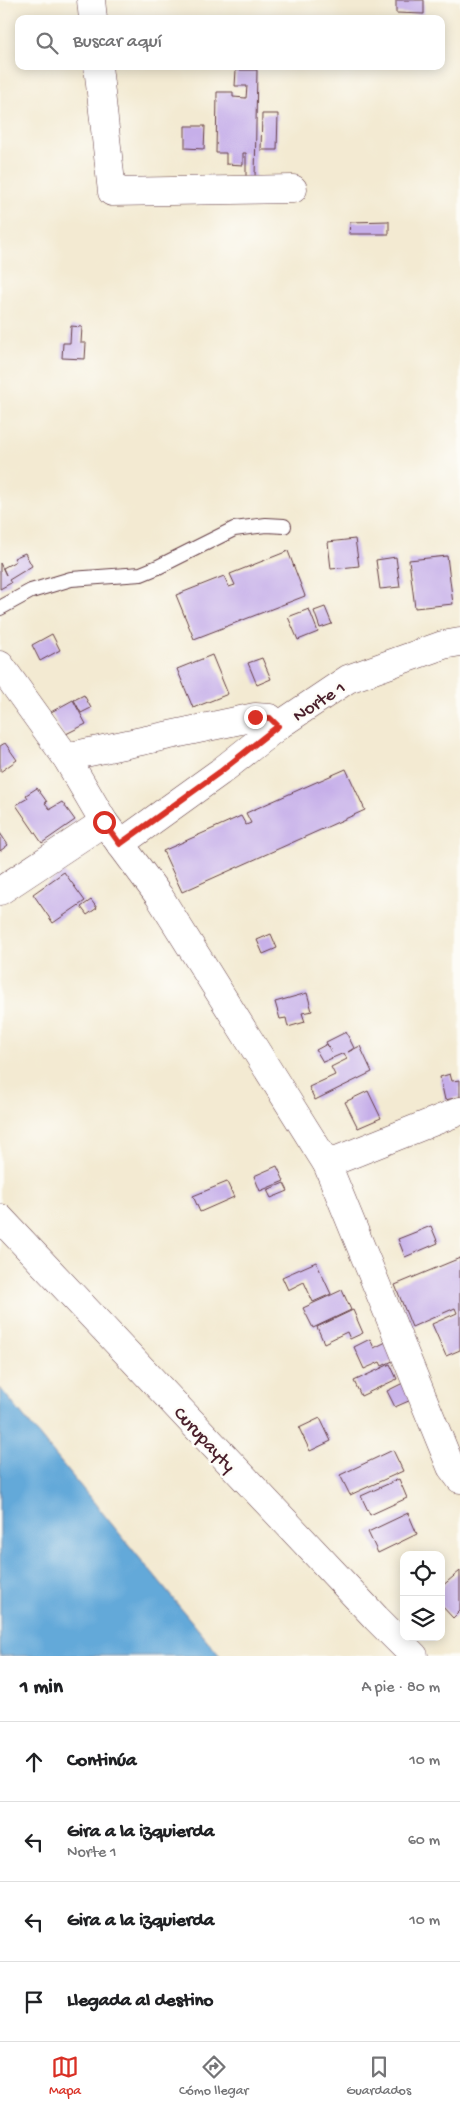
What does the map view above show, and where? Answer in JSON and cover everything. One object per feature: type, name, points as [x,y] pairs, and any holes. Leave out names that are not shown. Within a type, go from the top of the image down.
[{"type":"street","points":[[91,0],[93,15]]},
{"type":"street","points":[[98,70],[112,192],[293,189]]},
{"type":"street","name":"Norte 1","points":[[120,844],[220,772],[278,726],[348,679],[444,645],[460,642]]},
{"type":"street","points":[[0,665],[66,758],[104,822],[159,896],[327,1164],[457,1470]]},
{"type":"street","points":[[66,758],[255,717],[270,718],[278,726]]},
{"type":"street","points":[[0,890],[104,822]]},
{"type":"street","points":[[327,1164],[460,1111]]},
{"type":"street","name":"Curupayty","points":[[0,1218],[369,1611],[414,1656]]},
{"type":"lane","points":[[0,608],[31,591],[71,579],[141,574],[234,528],[266,525],[284,526]]},
{"type":"water","points":[[0,1388],[220,1656],[0,1656]]},
{"type":"building","points":[[396,0],[424,0],[424,14],[396,13]]},
{"type":"building","points":[[236,70],[257,70],[255,179],[246,179],[246,153],[243,153],[243,165],[226,164],[226,153],[216,153],[217,92],[233,92],[233,97],[246,98],[247,86],[235,86]]},
{"type":"building","points":[[262,114],[278,114],[277,150],[261,150]]},
{"type":"building","points":[[185,126],[205,126],[204,149],[185,148]]},
{"type":"building","points":[[389,221],[389,234],[349,234],[350,222]]},
{"type":"building","points":[[71,326],[82,327],[81,343],[86,343],[85,359],[62,358],[63,343],[70,343]]},
{"type":"building","points":[[355,539],[359,566],[331,569],[328,542]]},
{"type":"building","points":[[288,551],[305,596],[194,639],[176,595],[224,576],[229,587],[235,585],[230,574]]},
{"type":"building","points":[[25,553],[32,566],[9,580],[11,583],[0,589],[0,563],[6,575],[3,568],[16,561],[14,558]]},
{"type":"building","points":[[447,556],[453,604],[415,608],[409,560]]},
{"type":"building","points":[[396,557],[400,587],[380,589],[376,560]]},
{"type":"building","points":[[325,607],[332,624],[320,628],[314,611]]},
{"type":"building","points":[[309,609],[318,632],[298,640],[288,617]]},
{"type":"building","points":[[52,634],[60,650],[40,661],[32,645]]},
{"type":"building","points":[[212,655],[228,694],[193,708],[177,669]]},
{"type":"building","points":[[262,658],[271,679],[257,685],[248,663]]},
{"type":"building","points":[[84,695],[91,708],[81,713],[74,700]]},
{"type":"building","points":[[73,700],[86,724],[64,735],[51,712]]},
{"type":"building","points":[[5,743],[17,760],[0,772],[0,746]]},
{"type":"building","points":[[346,769],[365,810],[182,892],[163,851],[241,816],[246,825],[251,823],[246,813]]},
{"type":"building","points":[[37,788],[50,809],[62,802],[75,820],[42,843],[16,805],[28,798],[26,795]]},
{"type":"building","points":[[0,833],[8,845],[0,851]]},
{"type":"building","points":[[64,872],[85,901],[53,923],[33,894]]},
{"type":"building","points":[[91,900],[97,908],[87,915],[81,907]]},
{"type":"building","points":[[271,934],[277,948],[263,954],[257,940]]},
{"type":"building","points":[[307,993],[312,1011],[302,1013],[305,1022],[288,1027],[286,1018],[280,1019],[275,1002]]},
{"type":"building","points":[[346,1032],[354,1048],[348,1052],[360,1046],[372,1072],[315,1100],[309,1087],[335,1075],[331,1067],[347,1059],[344,1053],[323,1062],[316,1050],[327,1044],[326,1042]]},
{"type":"building","points":[[450,1074],[452,1081],[460,1080],[460,1097],[445,1100],[440,1077]]},
{"type":"building","points":[[368,1091],[381,1118],[358,1128],[345,1102]]},
{"type":"building","points":[[277,1166],[284,1181],[260,1191],[254,1176]]},
{"type":"building","points":[[227,1182],[234,1197],[200,1212],[193,1196]]},
{"type":"building","points":[[284,1183],[288,1191],[271,1198],[267,1190]]},
{"type":"building","points":[[431,1226],[438,1243],[405,1257],[398,1239]]},
{"type":"building","points":[[460,1258],[460,1350],[446,1356],[432,1324],[457,1313],[455,1308],[412,1327],[395,1285]]},
{"type":"building","points":[[316,1262],[331,1294],[313,1302],[304,1282],[288,1290],[282,1277]]},
{"type":"building","points":[[342,1290],[351,1310],[313,1328],[303,1308]]},
{"type":"building","points":[[353,1310],[363,1333],[350,1339],[347,1332],[324,1343],[317,1327]]},
{"type":"building","points":[[370,1339],[374,1348],[390,1340],[399,1358],[382,1366],[380,1362],[364,1369],[354,1347]]},
{"type":"building","points":[[390,1364],[397,1379],[361,1396],[354,1381]]},
{"type":"building","points":[[403,1383],[411,1400],[395,1407],[387,1391]]},
{"type":"building","points":[[320,1418],[331,1441],[310,1451],[299,1428]]},
{"type":"building","points":[[393,1450],[403,1471],[350,1495],[340,1475]]},
{"type":"building","points":[[399,1479],[407,1498],[370,1515],[361,1496]]},
{"type":"building","points":[[408,1513],[417,1534],[378,1553],[368,1532]]},
{"type":"building","points":[[460,1571],[460,1611],[453,1618],[445,1609],[445,1584]]},
{"type":"route","points":[[104,822],[120,844],[220,772],[278,726],[270,718],[255,717]]}]
